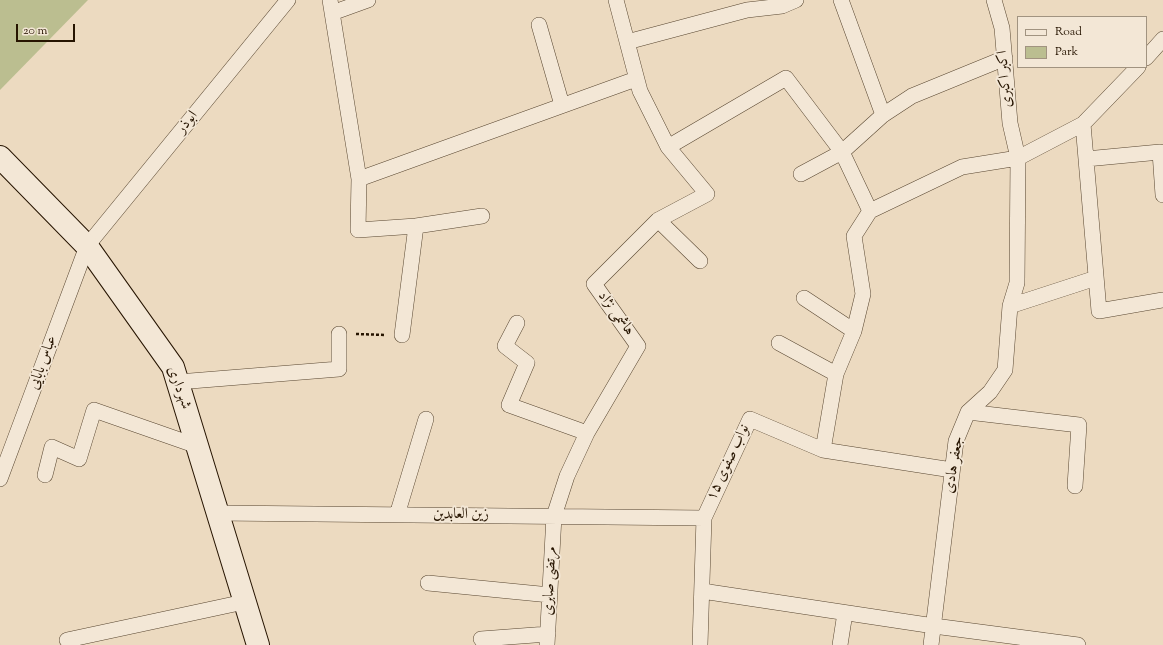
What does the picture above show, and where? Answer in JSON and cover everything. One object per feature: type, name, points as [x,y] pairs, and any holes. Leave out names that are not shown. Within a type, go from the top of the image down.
[{"type":"main road","name":"شهرداری","points":[[0,157],[87,246],[173,367],[258,645]]},
{"type":"street","name":"ابوذر","points":[[87,246],[288,0]]},
{"type":"street","points":[[368,0],[331,7],[359,179],[358,230],[416,226],[482,216]]},
{"type":"street","points":[[616,0],[640,91],[668,147],[786,78],[842,152],[870,211]]},
{"type":"street","points":[[627,42],[746,5],[782,6],[796,0]]},
{"type":"street","points":[[841,0],[883,115]]},
{"type":"street","name":"اکبر اکبری","points":[[994,0],[1002,28],[1010,123],[1018,158]]},
{"type":"street","points":[[539,24],[562,105]]},
{"type":"street","points":[[1147,57],[1163,39]]},
{"type":"street","points":[[801,174],[842,152],[883,115],[912,96],[1004,58]]},
{"type":"street","points":[[823,450],[836,374],[854,331],[863,294],[854,236],[870,211],[962,167],[1018,158],[1083,124],[1137,68]]},
{"type":"street","points":[[359,179],[636,79]]},
{"type":"street","points":[[1083,124],[1099,311],[1163,300]]},
{"type":"street","name":"هاشمی نژاد","points":[[554,516],[567,476],[587,433],[638,346],[594,284],[658,220],[707,194],[668,147]]},
{"type":"street","points":[[1086,159],[1160,152],[1163,195]]},
{"type":"street","name":"جعفر هادی","points":[[931,645],[956,441],[968,412],[990,392],[1005,370],[1010,306],[1017,283],[1018,158]]},
{"type":"street","points":[[658,220],[700,261]]},
{"type":"street","points":[[402,335],[416,226]]},
{"type":"street","name":"عباس بابایی","points":[[0,479],[4,460],[87,246]]},
{"type":"street","points":[[1010,306],[1096,278]]},
{"type":"street","points":[[804,298],[854,331]]},
{"type":"street","points":[[517,323],[505,346],[527,363],[509,405],[587,433]]},
{"type":"street","points":[[178,382],[339,368],[340,334]]},
{"type":"street","points":[[779,343],[836,374]]},
{"type":"street","points":[[45,475],[52,446],[79,459],[94,410],[197,446]]},
{"type":"street","points":[[968,412],[1079,425],[1075,486]]},
{"type":"street","points":[[397,515],[426,419]]},
{"type":"street","name":"نواب صفوی ۱۵","points":[[700,645],[704,518],[750,419],[823,450],[952,470]]},
{"type":"street","name":"زین العابدین","points":[[218,513],[704,518]]},
{"type":"street","name":"مرتضی صابری","points":[[548,640],[554,516]]},
{"type":"street","points":[[428,583],[550,595]]},
{"type":"street","points":[[702,590],[845,613],[1078,645]]},
{"type":"street","points":[[67,640],[244,602]]},
{"type":"street","points":[[840,645],[845,613]]},
{"type":"street","points":[[481,639],[548,640]]},
{"type":"path","points":[[340,334],[402,335]]},
{"type":"green space","points":[[0,0],[88,0],[0,90]]}]
